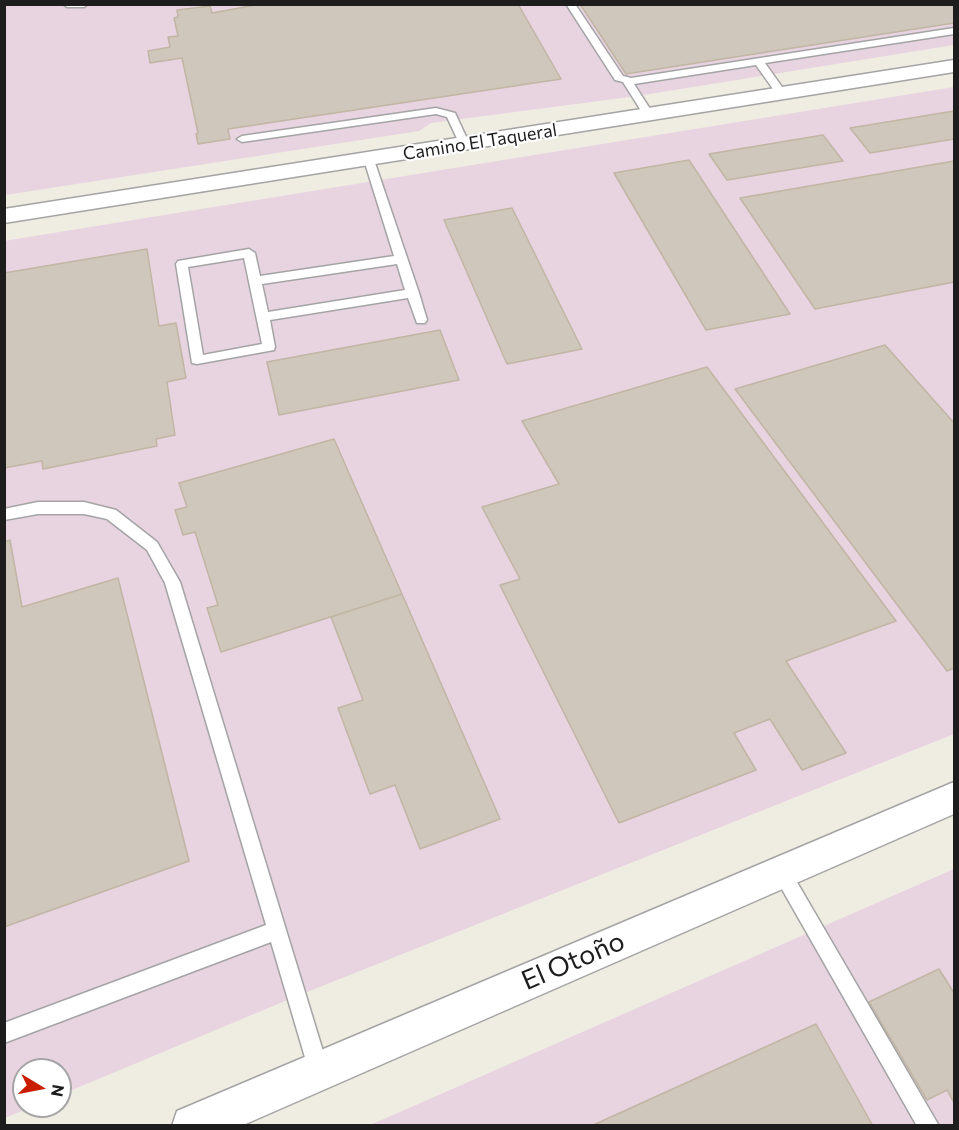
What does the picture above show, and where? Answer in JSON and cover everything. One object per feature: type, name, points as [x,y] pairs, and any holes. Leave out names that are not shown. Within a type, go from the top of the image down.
[{"type":"street","name":"Camino El Taqueral","points":[[4,216],[954,66]]},
{"type":"street","name":"El Otoño","points":[[213,1121],[319,1071],[954,798]]},
{"type":"lane","points":[[67,4],[84,4]]},
{"type":"lane","points":[[570,4],[619,78],[627,80],[954,31]]},
{"type":"lane","points":[[758,62],[782,94]]},
{"type":"lane","points":[[627,80],[650,115]]},
{"type":"lane","points":[[242,139],[414,112],[436,111],[451,115],[464,143]]},
{"type":"lane","points":[[369,160],[421,320]]},
{"type":"lane","points":[[249,253],[255,281],[269,347],[197,360],[182,264],[249,253]]},
{"type":"lane","points":[[255,281],[402,259]]},
{"type":"lane","points":[[263,317],[412,293]]},
{"type":"lane","points":[[4,515],[38,507],[84,508],[111,514],[152,546],[172,582],[319,1071]]},
{"type":"lane","points":[[781,871],[929,1125]]},
{"type":"lane","points":[[4,1033],[277,930]]},
{"type":"shaded area","points":[[5,5],[954,5],[954,45],[637,96],[431,123],[419,131],[5,195]]},
{"type":"shaded area","points":[[954,87],[954,734],[297,996],[72,1090],[72,1058],[12,1058],[12,1115],[5,1118],[4,241]]},
{"type":"shaded area","points":[[954,869],[954,1125],[368,1126],[815,930]]},
{"type":"building","points":[[261,4],[518,4],[561,79],[228,129],[230,139],[198,144],[196,134],[198,133],[182,58],[150,63],[148,51],[170,47],[168,37],[178,36],[174,18],[178,17],[177,10],[210,6],[212,13]]},
{"type":"building","points":[[580,4],[954,4],[954,23],[626,74]]},
{"type":"building","points":[[954,111],[954,139],[870,153],[850,128]]},
{"type":"building","points":[[823,135],[843,161],[727,180],[709,154]]},
{"type":"building","points":[[689,160],[790,314],[706,330],[614,173]]},
{"type":"building","points":[[954,161],[954,282],[815,309],[740,198]]},
{"type":"building","points":[[512,208],[582,349],[507,364],[444,220]]},
{"type":"building","points":[[147,249],[159,326],[176,323],[186,378],[167,382],[175,435],[156,439],[157,446],[43,469],[42,461],[4,468],[4,273]]},
{"type":"building","points":[[440,330],[459,380],[279,415],[267,362]]},
{"type":"building","points":[[885,345],[954,423],[954,668],[947,671],[735,389]]},
{"type":"building","points":[[707,367],[896,621],[786,661],[846,753],[802,770],[770,719],[734,733],[756,770],[619,823],[500,585],[520,579],[482,507],[559,484],[522,421]]},
{"type":"building","points":[[334,439],[402,594],[221,652],[207,608],[218,605],[195,532],[183,535],[175,510],[187,507],[179,483]]},
{"type":"building","points":[[10,540],[22,607],[118,578],[189,861],[4,927],[4,542]]},
{"type":"building","points":[[402,594],[500,819],[420,849],[395,785],[370,794],[338,708],[363,700],[331,617]]},
{"type":"building","points":[[939,969],[954,993],[954,1103],[947,1090],[927,1100],[869,1002]]},
{"type":"building","points":[[816,1024],[873,1126],[591,1126]]}]
